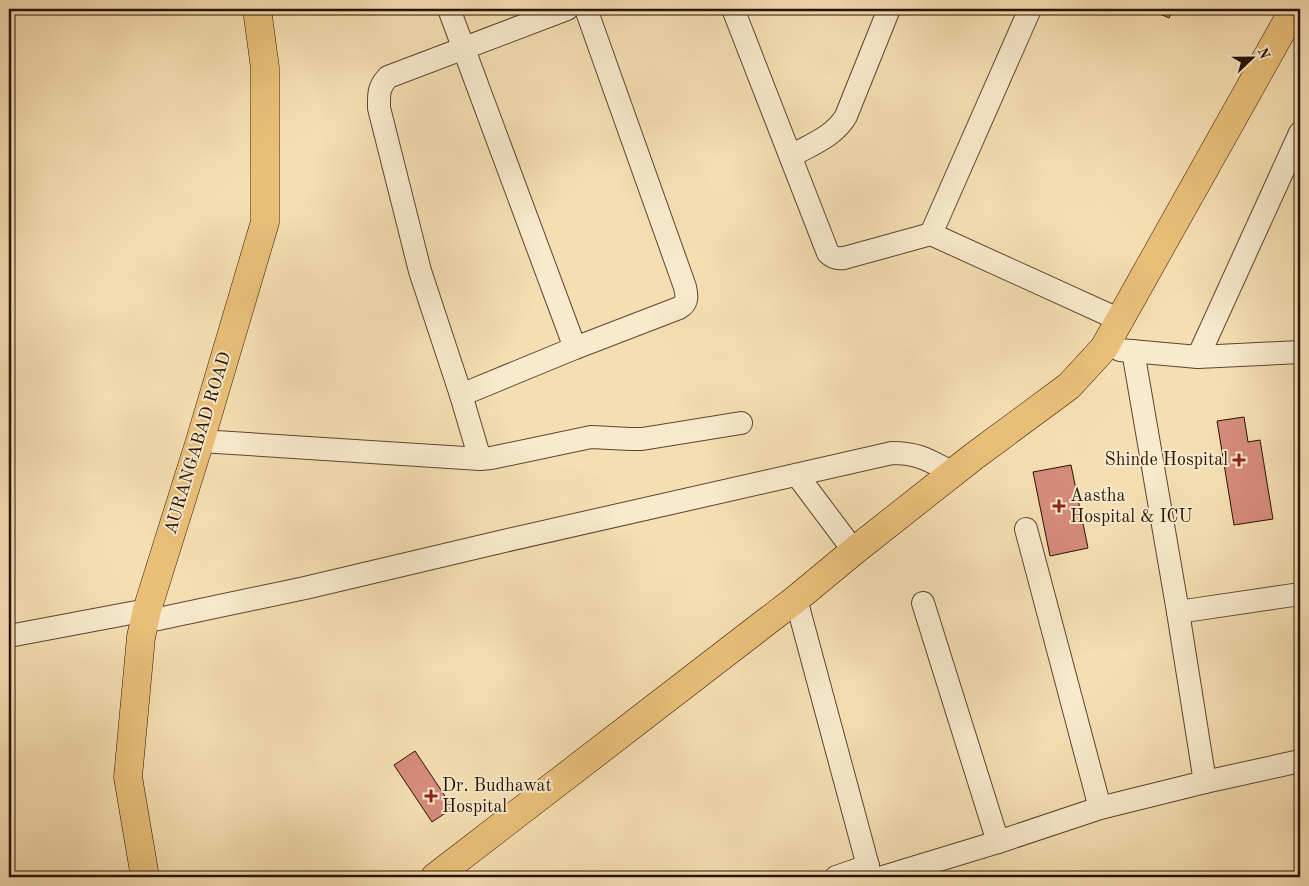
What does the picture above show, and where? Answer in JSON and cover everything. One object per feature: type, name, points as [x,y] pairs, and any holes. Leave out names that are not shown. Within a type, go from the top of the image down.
[{"type":"main road","points":[[435,877],[796,599],[953,473],[1069,386],[1104,348],[1294,9]]},
{"type":"main road","name":"AURANGABAD ROAD","points":[[145,877],[128,777],[141,637],[145,616],[200,441],[264,222],[265,68],[258,12]]},
{"type":"street","points":[[449,9],[575,348]]},
{"type":"street","points":[[480,459],[420,271],[380,108],[379,93],[382,83],[388,78],[567,9]]},
{"type":"street","points":[[461,395],[679,308],[684,305],[686,300],[687,293],[586,9]]},
{"type":"street","points":[[733,9],[828,252],[832,257],[844,258],[931,234],[1120,320]]},
{"type":"street","points":[[790,156],[830,134],[842,123],[889,9]]},
{"type":"street","points":[[931,234],[1030,9]]},
{"type":"street","points":[[1198,357],[1300,133]]},
{"type":"street","points":[[1104,348],[1198,357],[1300,352]]},
{"type":"street","points":[[1133,351],[1178,612],[1204,782]]},
{"type":"street","points":[[200,441],[480,459],[591,438],[642,439],[741,423]]},
{"type":"street","points":[[9,636],[145,616],[305,588],[892,453],[907,453],[920,456],[953,473]]},
{"type":"street","points":[[797,475],[854,551]]},
{"type":"street","points":[[1026,529],[1100,808]]},
{"type":"street","points":[[1178,612],[1300,594]]},
{"type":"street","points":[[796,599],[873,873]]},
{"type":"street","points":[[923,603],[998,842]]},
{"type":"street","points":[[836,877],[873,873],[998,842],[1100,808],[1204,782],[1300,761]]},
{"type":"building","points":[[1149,9],[1173,9],[1169,18]]},
{"type":"building","points":[[1244,417],[1248,442],[1260,440],[1273,519],[1234,525],[1217,421]]},
{"type":"building","points":[[1071,465],[1088,548],[1050,556],[1033,472]]},
{"type":"building","points":[[415,751],[453,808],[432,822],[394,765]]},
{"type":"place","name":"Shinde Hospital","points":[[1239,460]]},
{"type":"place","name":"Aastha Hospital & ICU","points":[[1059,506]]},
{"type":"place","name":"Dr. Budhawat Hospital","points":[[431,796]]}]
